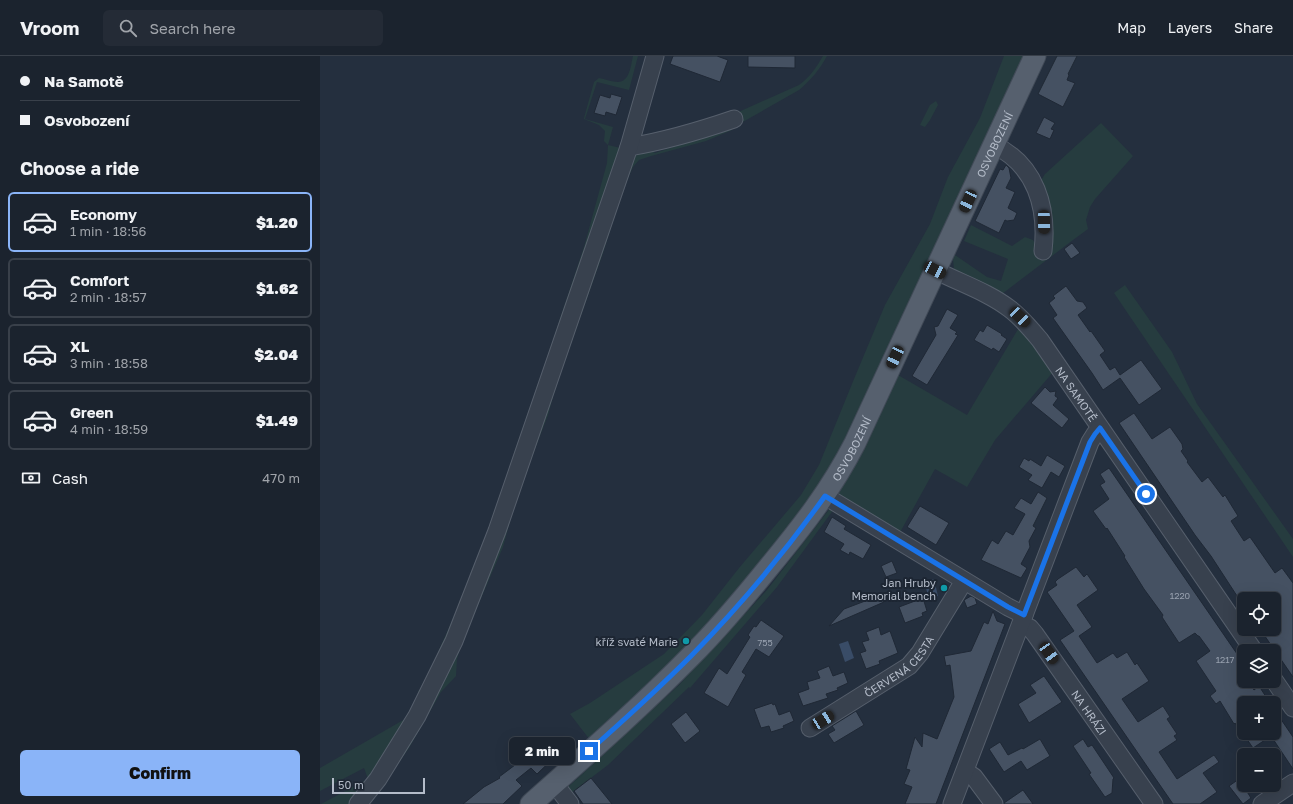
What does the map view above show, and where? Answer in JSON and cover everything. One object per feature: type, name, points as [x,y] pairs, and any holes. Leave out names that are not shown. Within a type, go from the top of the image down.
[{"type":"main road","name":"OSVOBOZENÍ","points":[[531,804],[648,698],[714,632],[794,538],[825,496],[855,443],[1035,56]]},
{"type":"street","points":[[358,804],[378,779],[417,716],[454,641],[498,531],[629,147],[655,56]]},
{"type":"street","points":[[629,147],[659,142],[697,132],[734,119]]},
{"type":"street","points":[[994,145],[1003,149],[1015,158],[1031,178],[1037,191],[1044,222],[1043,252]]},
{"type":"street","name":"NA SAMOTĚ","points":[[935,270],[990,296],[1010,309],[1023,320],[1040,340],[1249,644]]},
{"type":"street","points":[[952,804],[1090,442],[1100,428]]},
{"type":"street","points":[[825,496],[1008,607],[1023,620]]},
{"type":"street","name":"ČERVENÁ CESTA","points":[[810,728],[909,666],[920,653],[964,581]]},
{"type":"street","name":"NA HRÁZI","points":[[1023,620],[1035,634],[1154,804]]},
{"type":"street","points":[[1279,688],[1293,708]]},
{"type":"street","points":[[965,771],[974,777],[994,804]]},
{"type":"street","points":[[554,783],[570,804]]},
{"type":"street","points":[[1262,804],[1293,783]]},
{"type":"green space","points":[[633,56],[638,56],[629,90],[597,82],[585,119],[613,127],[608,145],[604,141],[605,131],[599,125],[584,119],[594,82],[599,78],[616,82],[622,81],[629,72]]},
{"type":"green space","points":[[823,56],[827,56],[818,70],[799,90],[734,127],[734,114],[799,85],[812,72]]},
{"type":"green space","points":[[1004,56],[1027,56],[824,484],[715,620],[590,740],[570,714],[590,703],[664,654],[702,615],[739,568],[801,495],[819,465],[885,305],[930,224],[948,177],[980,118]]},
{"type":"green space","points":[[936,101],[938,105],[930,120],[925,127],[920,125],[930,105]]},
{"type":"green space","points":[[1101,123],[1133,156],[1095,199],[1090,207],[1086,220],[1088,229],[1002,294],[954,269],[953,259],[955,255],[987,277],[1001,281],[1008,259],[964,241],[971,225],[1012,246],[1025,237],[1033,240],[1036,245],[1039,184],[1045,174]]},
{"type":"green space","points":[[732,128],[732,130],[706,141],[639,160],[633,167],[624,187],[602,256],[556,386],[548,415],[511,517],[503,547],[462,642],[457,659],[456,676],[441,692],[409,748],[370,804],[321,804],[368,779],[364,768],[320,791],[320,768],[405,719],[419,693],[418,691],[422,688],[460,603],[518,445],[584,247],[607,163],[608,145],[629,150],[648,148],[655,153]]},
{"type":"green space","points":[[1125,285],[1172,352],[1197,404],[1293,539],[1293,557],[1114,293]]},
{"type":"green space","points":[[1020,326],[1054,371],[995,440],[967,487],[935,469],[898,536],[837,497],[898,375],[967,415]]},
{"type":"green space","points":[[831,507],[834,509],[777,587],[690,688],[689,687],[608,765],[571,793],[567,788],[679,685],[767,590]]},
{"type":"water","points":[[934,579],[938,596],[929,599],[924,581]]},
{"type":"water","points":[[848,641],[854,658],[845,662],[839,644]]},
{"type":"building","points":[[673,56],[717,56],[728,60],[720,82],[670,64]]},
{"type":"building","points":[[748,56],[795,56],[795,68],[748,67]]},
{"type":"building","points":[[1057,56],[1077,56],[1068,74],[1067,80],[1075,83],[1063,107],[1038,94]]},
{"type":"building","points":[[611,94],[622,97],[616,115],[606,112],[605,116],[594,113],[600,95],[610,98]]},
{"type":"building","points":[[1044,117],[1055,123],[1051,129],[1054,130],[1050,139],[1036,133]]},
{"type":"building","points":[[1006,165],[1009,168],[1011,178],[1006,188],[1015,192],[1008,208],[1017,213],[1014,220],[1005,220],[999,233],[975,221],[1000,169],[1003,170]]},
{"type":"building","points":[[1072,243],[1080,253],[1071,259],[1064,249]]},
{"type":"building","points":[[1066,286],[1077,301],[1083,302],[1087,308],[1078,315],[1105,351],[1100,355],[1110,370],[1115,367],[1120,375],[1141,360],[1162,389],[1139,405],[1120,378],[1103,390],[1053,318],[1057,315],[1049,303],[1055,298],[1053,296]]},
{"type":"building","points":[[947,309],[958,315],[950,328],[957,332],[955,334],[958,335],[927,385],[912,376],[936,335],[934,327],[938,326]]},
{"type":"building","points":[[987,325],[1002,334],[1001,335],[1007,339],[999,352],[993,348],[992,350],[974,340],[980,330],[983,332]]},
{"type":"building","points":[[1045,387],[1050,392],[1056,391],[1055,396],[1058,398],[1053,405],[1069,419],[1062,428],[1031,403]]},
{"type":"building","points":[[1134,413],[1152,439],[1170,427],[1182,444],[1183,449],[1181,451],[1188,461],[1187,462],[1202,482],[1208,477],[1223,497],[1225,495],[1238,516],[1231,521],[1244,541],[1250,537],[1275,573],[1282,568],[1293,583],[1293,677],[1281,660],[1281,644],[1270,644],[1265,636],[1281,636],[1281,592],[1237,592],[1237,596],[1119,423]]},
{"type":"building","points":[[1047,455],[1065,466],[1059,477],[1051,472],[1042,488],[1028,480],[1032,475],[1019,467],[1024,458],[1029,461],[1030,459],[1041,466]]},
{"type":"building","points":[[1109,468],[1237,654],[1237,688],[1253,688],[1254,690],[1260,688],[1265,696],[1237,696],[1237,726],[1235,723],[1234,724],[1220,701],[1216,704],[1210,696],[1216,691],[1196,661],[1210,651],[1195,633],[1179,643],[1162,617],[1163,615],[1144,589],[1107,528],[1106,529],[1093,511],[1109,499],[1100,485],[1105,482],[1100,474]]},
{"type":"building","points":[[1038,492],[1047,498],[1033,526],[1036,528],[1029,541],[1030,547],[1021,564],[1027,568],[1021,578],[981,560],[992,540],[998,544],[1006,531],[1013,535],[1025,514],[1014,508],[1021,498],[1031,504]]},
{"type":"building","points":[[920,506],[949,523],[936,545],[907,527]]},
{"type":"building","points":[[832,517],[846,526],[844,529],[871,545],[863,559],[850,552],[849,555],[840,550],[844,544],[824,532]]},
{"type":"building","points":[[892,561],[897,573],[886,577],[881,566]]},
{"type":"building","points":[[1076,567],[1084,577],[1087,574],[1098,590],[1077,605],[1092,627],[1079,636],[1097,663],[1113,653],[1117,658],[1127,652],[1135,665],[1137,663],[1149,681],[1122,699],[1138,722],[1163,706],[1170,717],[1167,719],[1177,734],[1174,736],[1177,740],[1159,752],[1177,779],[1214,755],[1219,762],[1203,773],[1217,792],[1200,804],[1173,804],[1060,640],[1074,631],[1047,592],[1057,585],[1055,582],[1058,579]]},
{"type":"building","points":[[881,595],[884,602],[829,626],[844,609]]},
{"type":"building","points":[[971,596],[975,598],[977,604],[967,608],[964,600]]},
{"type":"building","points":[[923,598],[927,611],[922,613],[923,616],[905,623],[899,607]]},
{"type":"building","points":[[993,611],[997,621],[1005,624],[936,804],[905,804],[912,787],[904,784],[910,770],[906,769],[915,737],[922,747],[923,733],[937,739],[954,697],[950,665],[946,666],[944,656],[971,651],[984,622],[988,624]]},
{"type":"building","points":[[761,620],[784,636],[769,657],[756,649],[742,672],[746,675],[728,707],[704,693],[719,668],[727,674],[750,637],[748,635],[754,626],[756,627]]},
{"type":"building","points":[[879,627],[881,635],[890,631],[898,653],[879,661],[880,664],[866,669],[860,653],[866,651],[862,642],[869,640],[866,632]]},
{"type":"building","points":[[829,666],[833,676],[844,672],[848,683],[837,688],[838,690],[826,694],[828,698],[803,706],[798,693],[809,689],[807,682],[820,678],[817,671]]},
{"type":"building","points":[[1044,676],[1062,702],[1029,723],[1018,704],[1036,693],[1030,685]]},
{"type":"building","points":[[772,703],[773,705],[775,704],[779,715],[790,711],[794,721],[783,726],[784,728],[771,732],[769,726],[761,728],[754,709]]},
{"type":"building","points":[[856,711],[864,725],[834,743],[828,734],[835,730],[832,726]]},
{"type":"building","points":[[686,712],[700,731],[685,743],[671,724]]},
{"type":"building","points":[[1281,719],[1293,737],[1293,769],[1281,751],[1281,748],[1279,748],[1274,740],[1281,740]]},
{"type":"building","points":[[1040,739],[1050,756],[1027,770],[1021,761],[1004,772],[989,749],[1000,742],[1008,755],[1022,748],[1023,749]]},
{"type":"building","points":[[1083,739],[1088,747],[1092,745],[1114,778],[1112,793],[1105,797],[1089,774],[1091,773],[1073,746]]},
{"type":"building","points":[[1247,740],[1265,740],[1253,748]]},
{"type":"building","points":[[548,744],[558,754],[537,774],[531,768],[516,780],[522,786],[503,804],[463,804],[484,787],[500,778],[499,777],[519,762],[521,765],[534,752],[537,755]]},
{"type":"building","points":[[591,778],[612,804],[583,804],[574,791]]},
{"type":"building","points":[[1237,780],[1237,792],[1247,792],[1251,798],[1243,804],[1229,786]]},
{"type":"building","points":[[1023,790],[1033,804],[1004,804],[1004,803]]},
{"type":"place","name":"Jan Hruby Memorial bench","points":[[944,588]]},
{"type":"place","name":"kříž svaté Marie","points":[[686,641]]},
{"type":"route","points":[[589,751],[648,698],[714,632],[794,538],[825,496],[1013,610],[1024,615],[1090,442],[1100,428],[1146,494]]}]
